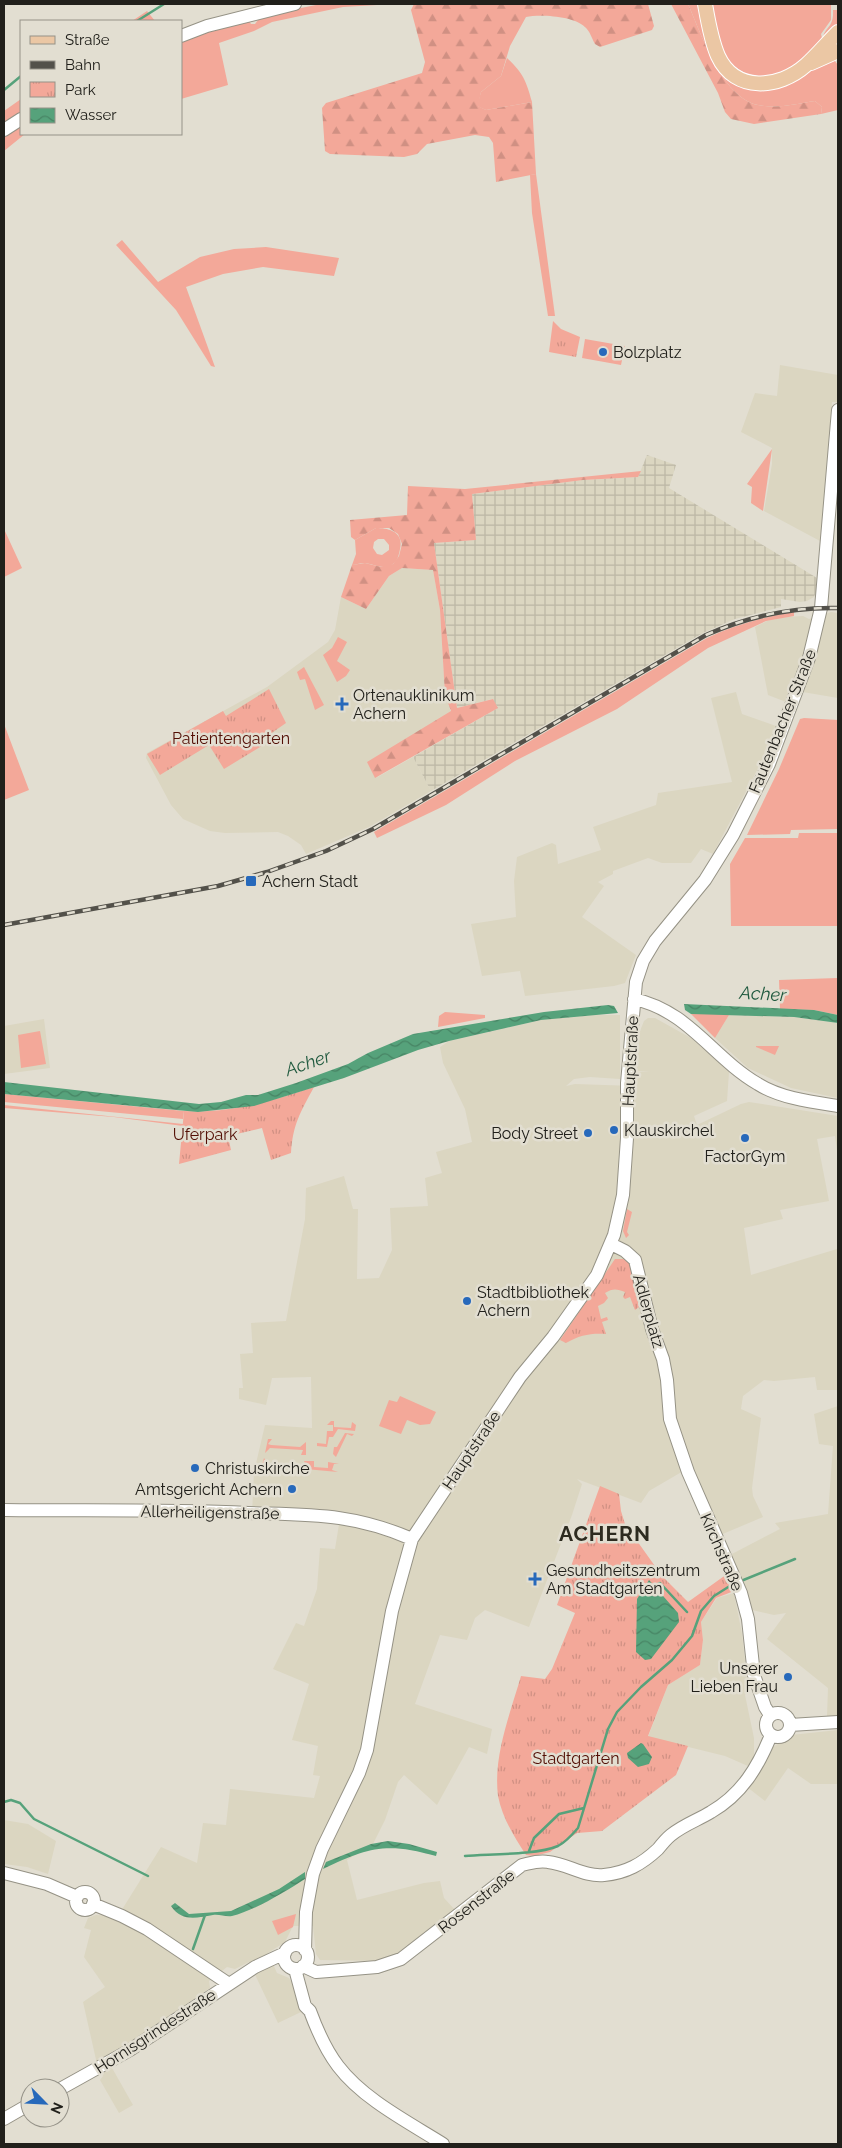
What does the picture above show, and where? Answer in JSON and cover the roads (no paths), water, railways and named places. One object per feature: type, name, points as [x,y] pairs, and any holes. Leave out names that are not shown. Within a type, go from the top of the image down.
[{"type":"main road","points":[[704,4],[718,56],[734,75],[757,84],[770,84],[785,79],[806,65],[838,51]]},
{"type":"main road","points":[[806,65],[838,32]]},
{"type":"street","points":[[182,36],[207,26],[295,4]]},
{"type":"street","points":[[4,130],[20,120]]},
{"type":"street","name":"Fautenbacher Straße","points":[[634,999],[639,972],[650,949],[717,864],[756,790],[769,764],[809,658],[821,608],[838,410]]},
{"type":"street","points":[[634,999],[657,1006],[674,1014],[740,1071],[763,1087],[808,1101],[838,1106]]},
{"type":"street","name":"Hauptstraße","points":[[297,1959],[314,1870],[352,1789],[367,1750],[393,1608],[412,1539],[520,1377],[553,1337],[598,1275],[611,1244],[623,1195],[627,1138],[627,1083],[634,999]]},
{"type":"street","name":"Adlerplatz","points":[[611,1244],[625,1250],[635,1260],[652,1329],[663,1359],[668,1390]]},
{"type":"street","name":"Kirchstraße","points":[[668,1390],[670,1419],[676,1441],[740,1590],[748,1619],[754,1675],[765,1707],[770,1715]]},
{"type":"street","name":"Allerheiligenstraße","points":[[4,1510],[101,1512],[181,1510],[311,1514],[334,1516],[370,1524],[412,1539]]},
{"type":"street","points":[[776,1712],[782,1713],[787,1716],[790,1725],[788,1731],[783,1736],[777,1737],[771,1735],[766,1727],[766,1720],[776,1712]]},
{"type":"street","points":[[790,1725],[838,1722]]},
{"type":"street","name":"Rosenstraße","points":[[316,1972],[377,1967],[389,1965],[401,1959],[522,1865],[537,1861],[549,1862],[595,1876],[616,1873],[643,1862],[670,1836],[713,1812],[731,1798],[754,1771],[771,1735]]},
{"type":"street","points":[[4,1873],[48,1884],[76,1897],[76,1903],[81,1910],[88,1909],[93,1904],[115,1912],[147,1930],[228,1984]]},
{"type":"street","name":"Hornisgrindestraße","points":[[70,2083],[130,2050],[228,1984],[273,1957],[297,1959]]},
{"type":"street","points":[[297,1959],[316,1972],[306,1984]]},
{"type":"street","points":[[297,1959],[306,1984],[311,2005],[310,2011]]},
{"type":"street","points":[[297,1959],[305,2006],[310,2011],[329,2054],[352,2081],[408,2123],[443,2144]]},
{"type":"street","name":"Rosenstraße","points":[[297,1959],[338,1969]]},
{"type":"street","points":[[4,2119],[20,2110]]},
{"type":"water","points":[[684,1004],[814,1010],[838,1015],[838,1023],[794,1017],[691,1014],[685,1010]]},
{"type":"water","points":[[608,1005],[614,1006],[618,1013],[541,1020],[449,1041],[418,1050],[344,1078],[254,1106],[198,1112],[4,1094],[4,1082],[199,1104],[221,1102],[246,1095],[258,1095],[296,1083],[348,1064],[368,1053],[413,1034],[544,1012]]},
{"type":"water","points":[[649,1580],[678,1613],[679,1622],[651,1659],[645,1660],[636,1652],[637,1599]]},
{"type":"water","points":[[641,1743],[652,1757],[649,1764],[638,1767],[628,1758],[627,1753]]},
{"type":"water","points":[[388,1841],[409,1844],[437,1852],[436,1856],[404,1849],[378,1849],[353,1856],[323,1869],[326,1862],[371,1844]]},
{"type":"water","points":[[305,1872],[305,1879],[289,1889],[260,1905],[232,1916],[215,1915],[190,1918],[180,1915],[171,1906],[175,1903],[189,1914],[231,1911],[279,1889]]},
{"type":"waterway","points":[[139,20],[164,4]]},
{"type":"waterway","points":[[4,90],[20,77]]},
{"type":"waterway","points":[[741,1581],[795,1559]]},
{"type":"waterway","points":[[654,1586],[660,1583],[687,1612]]},
{"type":"waterway","points":[[465,1856],[513,1854],[549,1849],[558,1846],[571,1836],[578,1828],[608,1729],[617,1712],[641,1687],[672,1660],[692,1636],[701,1611],[714,1596],[733,1584]]},
{"type":"waterway","points":[[4,1802],[11,1800],[20,1803],[34,1819],[148,1876]]},
{"type":"waterway","points":[[529,1851],[534,1838],[559,1814],[584,1808]]},
{"type":"waterway","points":[[193,1949],[205,1915]]},
{"type":"railway","points":[[4,925],[218,886],[267,872],[326,851],[373,829],[706,635],[722,628],[770,614],[804,609],[838,608]]},
{"type":"place","name":"Bolzplatz","points":[[603,352]]},
{"type":"place","name":"Ortenauklinikum Achern","points":[[342,704]]},
{"type":"place","name":"Achern Stadt","points":[[251,881]]},
{"type":"place","name":"Klauskirchel","points":[[614,1130]]},
{"type":"place","name":"Body Street","points":[[588,1133]]},
{"type":"place","name":"FactorGym","points":[[745,1138]]},
{"type":"place","name":"Stadtbibliothek Achern","points":[[467,1301]]},
{"type":"place","name":"Christuskirche","points":[[195,1468]]},
{"type":"place","name":"Amtsgericht Achern","points":[[292,1489]]},
{"type":"place","name":"Gesundheitszentrum Am Stadtgarten","points":[[535,1579]]},
{"type":"place","name":"Unserer Lieben Frau","points":[[788,1677]]},
{"type":"district","name":"ACHERN","points":[[605,1534]]},
{"type":"park label","name":"Patientengarten","points":[[231,738]]},
{"type":"park label","name":"Uferpark","points":[[205,1134]]},
{"type":"park label","name":"Stadtgarten","points":[[576,1758]]},
{"type":"water label","name":"Acher","points":[[763,994]]},
{"type":"water label","name":"Acher","points":[[308,1063]]}]
